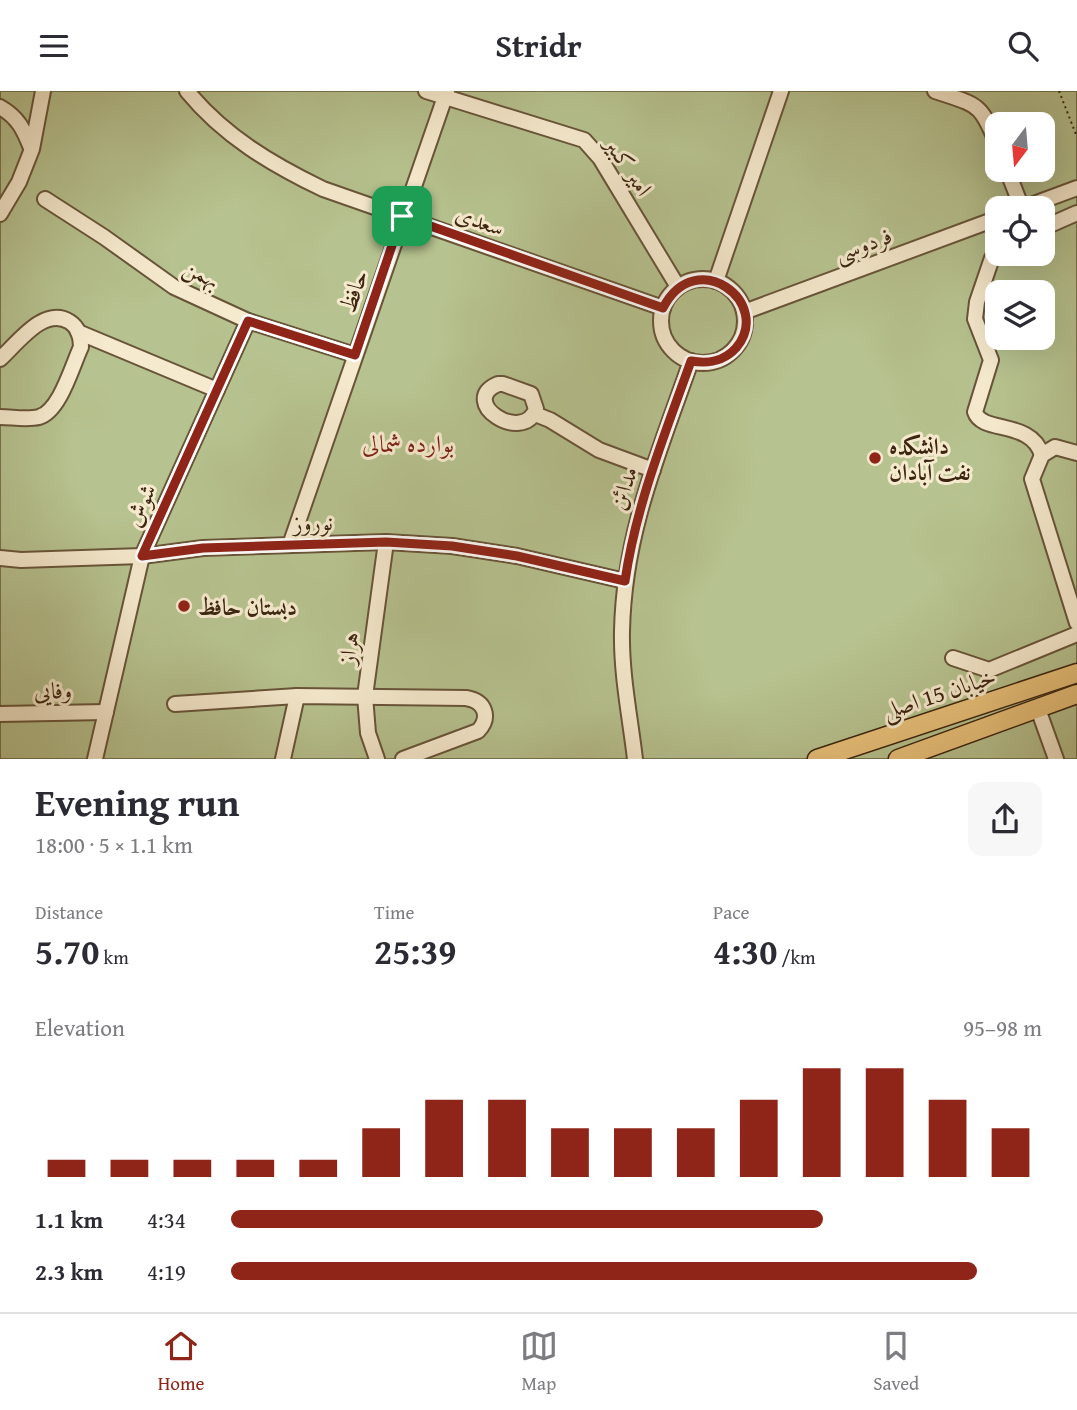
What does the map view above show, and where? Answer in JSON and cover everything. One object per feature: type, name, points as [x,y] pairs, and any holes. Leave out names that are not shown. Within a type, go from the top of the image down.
[{"type":"main road","name":"خیابان 15 اصلی","points":[[818,759],[1077,674]]},
{"type":"main road","points":[[909,757],[1077,694]]},
{"type":"street","points":[[0,214],[19,182],[32,149],[43,91]]},
{"type":"street","name":"سعدی","points":[[187,91],[219,125],[247,148],[323,189],[663,308]]},
{"type":"street","name":"امیر کبیر","points":[[426,91],[446,94],[584,140],[600,158],[678,287]]},
{"type":"street","points":[[716,281],[781,91]]},
{"type":"street","points":[[935,91],[976,107],[985,116]]},
{"type":"street","name":"حافظ","points":[[290,545],[446,94]]},
{"type":"street","points":[[0,107],[23,126],[32,149]]},
{"type":"street","points":[[1055,196],[1077,188]]},
{"type":"street","name":"بهمن","points":[[45,199],[174,287],[248,321],[355,355]]},
{"type":"street","points":[[1055,222],[1077,213]]},
{"type":"street","name":"فردوسی","points":[[744,312],[985,223]]},
{"type":"street","points":[[989,266],[977,302],[975,319],[991,361],[975,412],[980,420],[1030,436],[1038,443],[1042,455]]},
{"type":"street","points":[[690,281],[716,281],[737,296],[744,312],[744,334],[729,355],[717,361],[691,361],[669,346],[663,334],[663,308],[678,287],[690,281]]},
{"type":"street","points":[[0,359],[44,320],[67,320],[78,332],[217,390]]},
{"type":"street","name":"شوش","points":[[96,759],[142,556],[248,321]]},
{"type":"street","points":[[0,417],[34,418],[42,416],[54,406],[81,347],[78,332]]},
{"type":"street","name":"مدائن","points":[[635,759],[622,645],[625,581],[640,507],[691,361]]},
{"type":"street","points":[[535,414],[550,420],[599,450],[653,470]]},
{"type":"street","points":[[1077,453],[1055,447],[1042,455],[1032,479],[1077,623]]},
{"type":"street","name":"نوروز","points":[[0,558],[21,560],[142,556],[203,548],[386,542],[452,546],[517,556],[625,581]]},
{"type":"street","name":"هراز","points":[[377,759],[368,733],[365,696],[386,542]]},
{"type":"street","points":[[953,659],[989,670],[1077,634]]},
{"type":"street","points":[[283,759],[297,696]]},
{"type":"street","points":[[175,704],[297,696],[365,696],[466,698],[482,705],[485,721],[478,730],[403,759]]},
{"type":"street","points":[[1038,709],[1056,759]]},
{"type":"street","name":"وفایی","points":[[0,714],[106,712]]},
{"type":"path","points":[[1059,91],[1077,137]]},
{"type":"green space","points":[[0,91],[1077,91],[1077,759],[0,759]]},
{"type":"place","name":"دانشکده نفت آبادان","points":[[875,458]]},
{"type":"place","name":"دبستان حافظ","points":[[184,606]]},
{"type":"district","name":"بوارده شمالی","points":[[408,443]]},
{"type":"route","points":[[402,216],[663,308],[678,287],[690,281],[716,281],[737,296],[744,308],[744,334],[729,355],[717,361],[691,361],[640,507],[625,581],[517,556],[452,546],[386,542],[203,548],[142,556],[248,321],[355,355],[402,216]]}]
